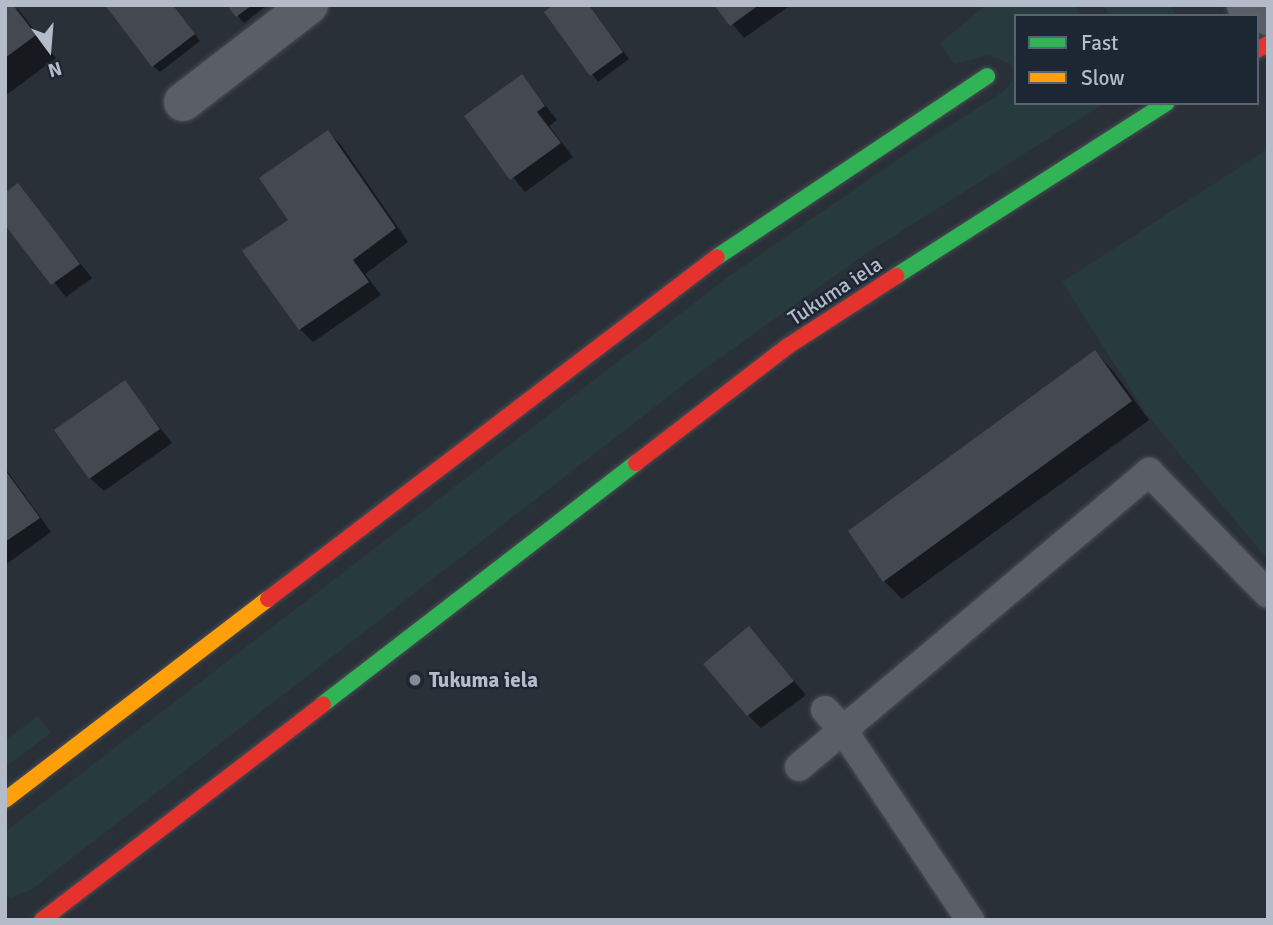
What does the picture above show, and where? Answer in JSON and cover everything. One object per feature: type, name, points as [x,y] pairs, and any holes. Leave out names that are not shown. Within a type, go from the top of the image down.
[{"type":"street","points":[[183,102],[309,5]]},
{"type":"street","points":[[1246,5],[1268,16]]},
{"type":"street","points":[[5,800],[736,242],[987,76]]},
{"type":"street","name":"Tukuma iela","points":[[42,920],[788,346],[1163,105]]},
{"type":"lane","points":[[799,767],[834,720],[1149,472],[1268,594]]},
{"type":"lane","points":[[834,720],[970,920]]},
{"type":"green space","points":[[986,5],[1075,5],[1080,14],[1014,14],[1014,74],[1011,64],[989,55],[954,64],[940,43]]},
{"type":"green space","points":[[1104,5],[1170,5],[1176,14],[1109,14]]},
{"type":"green space","points":[[1014,78],[1014,105],[1102,105],[867,253],[695,376],[32,889],[11,898],[5,895],[5,832],[732,274],[916,147],[1003,92]]},
{"type":"green space","points":[[1266,150],[1268,560],[1147,415],[1062,282]]},
{"type":"green space","points":[[38,716],[51,733],[5,767],[5,740]]},
{"type":"building","points":[[5,5],[13,5],[36,35],[5,58]]},
{"type":"building","points":[[105,5],[173,5],[195,34],[152,67]]},
{"type":"building","points":[[227,5],[252,5],[236,17]]},
{"type":"building","points":[[553,5],[589,5],[623,52],[590,76],[544,12]]},
{"type":"building","points":[[714,5],[759,5],[730,26]]},
{"type":"building","points":[[522,74],[545,106],[537,112],[561,143],[510,180],[464,116]]},
{"type":"building","points":[[328,130],[396,228],[353,260],[369,282],[299,330],[242,251],[288,220],[259,178]]},
{"type":"building","points":[[18,183],[80,264],[51,285],[5,225],[5,193]]},
{"type":"building","points":[[1095,350],[1132,401],[883,582],[848,531]]},
{"type":"building","points":[[125,380],[160,429],[89,479],[54,430]]},
{"type":"building","points":[[5,470],[40,518],[5,542]]},
{"type":"building","points":[[749,626],[794,681],[747,716],[703,664]]},
{"type":"traffic: fast","points":[[717,257],[987,76]]},
{"type":"traffic: fast","points":[[896,276],[1163,105]]},
{"type":"traffic: fast","points":[[323,704],[636,463]]},
{"type":"traffic: slow","points":[[5,800],[268,599]]},
{"type":"traffic: jam","points":[[1259,49],[1268,44]]},
{"type":"traffic: jam","points":[[268,599],[717,257]]},
{"type":"traffic: jam","points":[[636,463],[788,346],[896,276]]},
{"type":"traffic: jam","points":[[42,920],[323,704]]},
{"type":"place","name":"Tukuma iela","points":[[415,680]]}]
